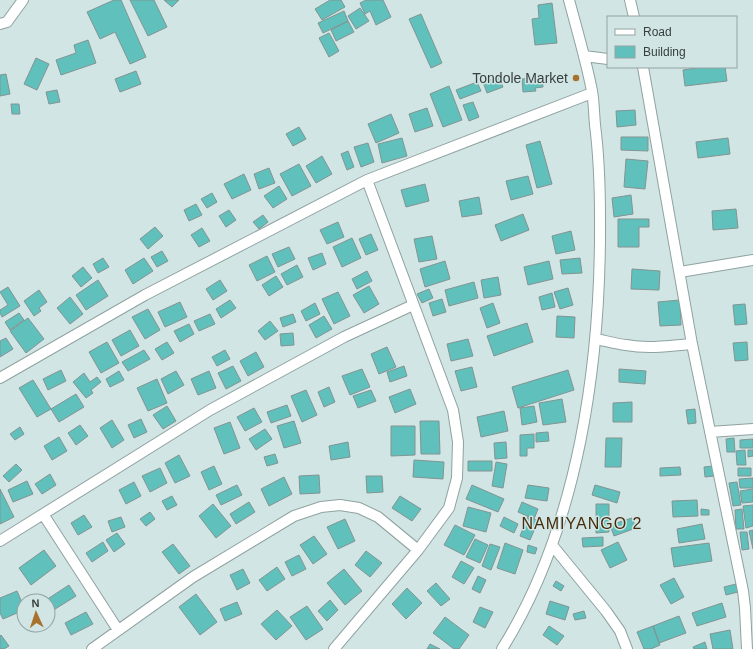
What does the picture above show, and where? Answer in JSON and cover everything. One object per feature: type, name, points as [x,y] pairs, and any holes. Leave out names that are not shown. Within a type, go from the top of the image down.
[{"type":"street","points":[[0,24],[6,22],[23,0]]},
{"type":"street","points":[[502,649],[519,619],[552,545],[562,516],[576,460],[592,372],[596,339],[599,304],[600,168],[592,93],[569,0]]},
{"type":"street","points":[[630,0],[634,16]]},
{"type":"street","points":[[584,56],[607,59]]},
{"type":"street","points":[[643,68],[692,344],[746,608],[747,649]]},
{"type":"street","points":[[0,378],[145,295],[367,180],[592,93]]},
{"type":"street","points":[[334,649],[418,550],[448,508],[457,478],[458,442],[453,410],[367,180]]},
{"type":"street","points":[[680,272],[753,260]]},
{"type":"street","points":[[0,541],[210,410],[344,337],[413,305]]},
{"type":"street","points":[[596,339],[627,346],[658,347],[692,344]]},
{"type":"street","points":[[710,432],[753,429]]},
{"type":"street","points":[[92,649],[193,577],[294,516],[321,507],[340,505],[359,508],[378,518],[418,550]]},
{"type":"street","points":[[43,514],[118,630]]},
{"type":"street","points":[[552,545],[606,611],[620,631],[627,649]]},
{"type":"building","points":[[114,0],[121,0],[146,57],[130,64],[115,32],[100,39],[87,12]]},
{"type":"building","points":[[130,0],[154,0],[167,27],[148,36]]},
{"type":"building","points":[[164,0],[179,0],[172,7]]},
{"type":"building","points":[[330,0],[341,0],[345,7],[322,20],[315,9]]},
{"type":"building","points":[[366,0],[383,0],[391,17],[376,25],[370,11],[365,14],[360,3]]},
{"type":"building","points":[[552,3],[557,43],[535,45],[532,19],[539,18],[538,5]]},
{"type":"building","points":[[360,8],[369,21],[356,29],[348,16]]},
{"type":"building","points":[[344,11],[348,21],[323,33],[318,23]]},
{"type":"building","points":[[421,14],[442,63],[431,68],[409,19]]},
{"type":"building","points":[[348,21],[354,32],[336,41],[331,30]]},
{"type":"building","points":[[329,33],[339,51],[329,57],[319,38]]},
{"type":"building","points":[[88,40],[96,63],[61,75],[56,60],[76,53],[74,45]]},
{"type":"building","points":[[36,58],[49,64],[37,90],[24,84]]},
{"type":"building","points":[[696,68],[725,68],[727,81],[685,86],[683,70]]},
{"type":"building","points":[[136,71],[141,84],[120,92],[115,79]]},
{"type":"building","points":[[6,74],[10,94],[0,96],[0,75]]},
{"type":"building","points":[[499,77],[503,87],[487,93],[483,82]]},
{"type":"building","points":[[542,77],[543,87],[535,88],[536,91],[523,92],[522,79]]},
{"type":"building","points":[[477,82],[481,91],[460,99],[456,90]]},
{"type":"building","points":[[449,86],[462,120],[443,127],[430,94]]},
{"type":"building","points":[[57,90],[60,102],[49,104],[46,92]]},
{"type":"building","points":[[473,102],[479,117],[469,121],[463,105]]},
{"type":"building","points":[[11,104],[19,104],[20,114],[12,114]]},
{"type":"building","points":[[427,108],[433,126],[415,132],[409,114]]},
{"type":"building","points":[[635,110],[636,125],[617,127],[616,111]]},
{"type":"building","points":[[391,114],[399,133],[376,143],[368,124]]},
{"type":"building","points":[[299,127],[306,139],[293,146],[286,134]]},
{"type":"building","points":[[621,137],[648,137],[648,151],[621,150]]},
{"type":"building","points":[[402,138],[407,156],[382,163],[378,144]]},
{"type":"building","points":[[728,138],[730,154],[698,158],[696,142]]},
{"type":"building","points":[[540,141],[552,184],[537,188],[526,145]]},
{"type":"building","points":[[368,143],[374,162],[361,167],[354,147]]},
{"type":"building","points":[[348,151],[354,167],[347,170],[341,154]]},
{"type":"building","points":[[322,156],[332,174],[316,183],[306,166]]},
{"type":"building","points":[[626,159],[648,161],[645,189],[624,187]]},
{"type":"building","points":[[299,164],[311,186],[292,196],[280,174]]},
{"type":"building","points":[[269,168],[275,183],[259,189],[254,174]]},
{"type":"building","points":[[244,174],[251,190],[232,199],[224,184]]},
{"type":"building","points":[[528,176],[533,194],[511,200],[506,181]]},
{"type":"building","points":[[425,184],[429,201],[406,207],[401,190]]},
{"type":"building","points":[[279,186],[287,199],[273,208],[264,196]]},
{"type":"building","points":[[212,193],[217,202],[207,208],[201,199]]},
{"type":"building","points":[[631,195],[633,214],[614,217],[612,198]]},
{"type":"building","points":[[479,197],[482,214],[462,217],[459,201]]},
{"type":"building","points":[[196,204],[202,215],[189,221],[184,210]]},
{"type":"building","points":[[736,209],[738,228],[713,230],[712,211]]},
{"type":"building","points":[[229,210],[236,220],[226,227],[219,216]]},
{"type":"building","points":[[523,214],[529,230],[501,241],[495,225]]},
{"type":"building","points":[[263,215],[268,222],[259,229],[253,222]]},
{"type":"building","points":[[618,219],[649,219],[649,227],[639,227],[639,247],[618,247]]},
{"type":"building","points":[[338,222],[344,237],[327,244],[320,230]]},
{"type":"building","points":[[155,227],[163,236],[148,249],[140,239]]},
{"type":"building","points":[[202,228],[210,241],[199,247],[191,235]]},
{"type":"building","points":[[571,231],[575,250],[556,254],[552,236]]},
{"type":"building","points":[[371,234],[378,250],[366,255],[359,239]]},
{"type":"building","points":[[432,236],[437,259],[419,262],[414,239]]},
{"type":"building","points":[[352,238],[361,258],[342,267],[333,247]]},
{"type":"building","points":[[289,247],[295,259],[278,267],[272,254]]},
{"type":"building","points":[[162,251],[168,261],[157,267],[151,257]]},
{"type":"building","points":[[322,253],[326,264],[313,270],[308,258]]},
{"type":"building","points":[[267,256],[275,272],[257,281],[249,265]]},
{"type":"building","points":[[103,258],[109,267],[98,273],[93,264]]},
{"type":"building","points":[[144,258],[153,271],[133,284],[125,270]]},
{"type":"building","points":[[580,258],[582,273],[562,274],[560,260]]},
{"type":"building","points":[[445,261],[450,279],[425,287],[420,269]]},
{"type":"building","points":[[549,261],[553,279],[528,285],[524,267]]},
{"type":"building","points":[[297,265],[303,277],[287,285],[281,274]]},
{"type":"building","points":[[83,267],[92,278],[81,287],[72,276]]},
{"type":"building","points":[[632,269],[660,271],[659,290],[631,289]]},
{"type":"building","points":[[367,271],[372,281],[357,289],[352,279]]},
{"type":"building","points":[[276,276],[283,287],[269,296],[262,285]]},
{"type":"building","points":[[498,277],[501,295],[484,298],[481,280]]},
{"type":"building","points":[[98,280],[108,296],[86,310],[76,295]]},
{"type":"building","points":[[220,280],[227,291],[213,300],[206,289]]},
{"type":"building","points":[[474,282],[478,298],[449,306],[445,290]]},
{"type":"building","points":[[369,286],[379,304],[364,313],[353,295]]},
{"type":"building","points":[[8,287],[20,306],[2,317],[0,310],[8,305],[0,292]]},
{"type":"building","points":[[568,288],[573,305],[560,309],[554,292]]},
{"type":"building","points":[[429,289],[433,298],[422,303],[417,294]]},
{"type":"building","points":[[39,290],[47,302],[39,308],[41,311],[34,316],[24,301]]},
{"type":"building","points":[[338,292],[350,316],[334,324],[322,299]]},
{"type":"building","points":[[552,293],[555,307],[542,310],[539,297]]},
{"type":"building","points":[[70,297],[83,314],[70,324],[57,308]]},
{"type":"building","points":[[442,299],[446,312],[433,316],[429,303]]},
{"type":"building","points":[[230,300],[236,308],[221,318],[216,309]]},
{"type":"building","points":[[680,300],[681,325],[660,326],[658,302]]},
{"type":"building","points":[[180,302],[187,317],[165,327],[158,312]]},
{"type":"building","points":[[315,303],[320,314],[306,321],[301,311]]},
{"type":"building","points":[[493,303],[500,323],[487,328],[480,308]]},
{"type":"building","points":[[745,304],[747,324],[735,325],[733,305]]},
{"type":"building","points":[[148,309],[160,330],[145,339],[132,317]]},
{"type":"building","points":[[19,313],[24,320],[10,330],[5,322]]},
{"type":"building","points":[[210,314],[215,324],[199,331],[194,321]]},
{"type":"building","points":[[293,314],[296,322],[283,327],[280,318]]},
{"type":"building","points":[[324,316],[332,329],[316,338],[309,325]]},
{"type":"building","points":[[557,316],[575,317],[574,338],[556,337]]},
{"type":"building","points":[[28,318],[44,339],[26,353],[10,331]]},
{"type":"building","points":[[270,321],[278,331],[265,340],[258,331]]},
{"type":"building","points":[[527,323],[533,342],[494,356],[487,336]]},
{"type":"building","points":[[189,324],[194,334],[180,342],[174,331]]},
{"type":"building","points":[[130,330],[139,346],[121,356],[112,340]]},
{"type":"building","points":[[293,333],[294,345],[281,346],[280,334]]},
{"type":"building","points":[[6,338],[13,349],[0,357],[0,341]]},
{"type":"building","points":[[468,339],[473,356],[451,361],[447,344]]},
{"type":"building","points":[[107,342],[119,363],[101,373],[89,352]]},
{"type":"building","points":[[167,342],[174,353],[162,360],[155,349]]},
{"type":"building","points":[[747,342],[748,360],[735,361],[733,343]]},
{"type":"building","points":[[387,347],[396,367],[379,374],[371,354]]},
{"type":"building","points":[[144,350],[150,359],[128,371],[122,362]]},
{"type":"building","points":[[225,350],[230,359],[217,366],[212,357]]},
{"type":"building","points":[[256,352],[264,367],[248,376],[240,361]]},
{"type":"building","points":[[233,366],[241,381],[226,389],[218,373]]},
{"type":"building","points":[[404,366],[407,376],[390,382],[387,372]]},
{"type":"building","points":[[472,367],[477,387],[461,391],[455,371]]},
{"type":"building","points":[[362,369],[370,387],[350,395],[342,376]]},
{"type":"building","points":[[619,369],[646,371],[645,384],[619,382]]},
{"type":"building","points":[[61,370],[66,381],[48,390],[43,379]]},
{"type":"building","points":[[568,370],[574,390],[518,408],[512,387]]},
{"type":"building","points":[[119,371],[124,380],[110,387],[106,379]]},
{"type":"building","points":[[176,371],[184,385],[168,394],[161,379]]},
{"type":"building","points":[[209,371],[216,388],[198,395],[191,379]]},
{"type":"building","points":[[84,373],[90,382],[97,377],[101,382],[91,390],[93,393],[86,398],[73,382]]},
{"type":"building","points":[[157,379],[167,403],[148,411],[137,388]]},
{"type":"building","points":[[33,380],[51,409],[37,417],[19,388]]},
{"type":"building","points":[[329,387],[335,402],[324,407],[318,392]]},
{"type":"building","points":[[410,389],[416,404],[395,413],[389,397]]},
{"type":"building","points":[[306,390],[317,415],[302,422],[291,396]]},
{"type":"building","points":[[371,390],[376,401],[358,408],[353,396]]},
{"type":"building","points":[[76,394],[84,407],[59,422],[51,409]]},
{"type":"building","points":[[562,399],[566,422],[543,425],[539,403]]},
{"type":"building","points":[[632,402],[632,422],[613,422],[613,403]]},
{"type":"building","points":[[287,405],[291,416],[271,423],[267,412]]},
{"type":"building","points":[[167,406],[176,421],[163,429],[153,415]]},
{"type":"building","points":[[534,406],[537,422],[522,425],[520,408]]},
{"type":"building","points":[[254,408],[262,422],[245,431],[237,417]]},
{"type":"building","points":[[695,409],[696,423],[688,424],[686,410]]},
{"type":"building","points":[[504,411],[508,431],[481,437],[477,417]]},
{"type":"building","points":[[141,419],[147,432],[134,438],[128,425]]},
{"type":"building","points":[[112,420],[124,440],[112,448],[100,428]]},
{"type":"building","points":[[294,421],[301,443],[284,448],[277,426]]},
{"type":"building","points":[[420,421],[439,421],[440,454],[421,454]]},
{"type":"building","points":[[230,422],[240,448],[224,454],[214,428]]},
{"type":"building","points":[[80,425],[88,436],[76,445],[68,433]]},
{"type":"building","points":[[391,426],[415,426],[415,455],[391,456]]},
{"type":"building","points":[[20,427],[24,434],[15,440],[10,434]]},
{"type":"building","points":[[265,429],[272,439],[256,450],[249,439]]},
{"type":"building","points":[[548,432],[549,441],[536,442],[536,433]]},
{"type":"building","points":[[534,434],[534,448],[527,448],[527,456],[520,456],[520,435]]},
{"type":"building","points":[[59,437],[67,451],[52,460],[44,446]]},
{"type":"building","points":[[606,438],[622,438],[621,467],[605,467]]},
{"type":"building","points":[[734,438],[735,452],[727,452],[726,439]]},
{"type":"building","points":[[753,439],[753,448],[740,448],[740,440]]},
{"type":"building","points":[[348,442],[350,457],[331,460],[329,446]]},
{"type":"building","points":[[506,442],[507,458],[495,459],[494,443]]},
{"type":"building","points":[[745,450],[746,465],[737,465],[736,451]]},
{"type":"building","points":[[748,450],[753,450],[753,456],[748,457]]},
{"type":"building","points":[[275,454],[278,463],[267,466],[264,457]]},
{"type":"building","points":[[179,455],[190,476],[175,483],[165,463]]},
{"type":"building","points":[[414,460],[444,462],[443,479],[413,477]]},
{"type":"building","points":[[468,461],[492,461],[492,471],[468,471]]},
{"type":"building","points":[[496,462],[507,464],[503,488],[492,486]]},
{"type":"building","points":[[16,464],[22,470],[9,482],[3,476]]},
{"type":"building","points":[[214,466],[222,484],[209,490],[201,472]]},
{"type":"building","points":[[713,466],[714,476],[705,477],[704,467]]},
{"type":"building","points":[[680,467],[681,475],[660,476],[660,468]]},
{"type":"building","points":[[160,468],[167,483],[150,492],[142,476]]},
{"type":"building","points":[[738,468],[751,468],[751,476],[738,476]]},
{"type":"building","points":[[50,474],[56,485],[42,494],[35,484]]},
{"type":"building","points":[[319,475],[320,493],[300,494],[299,476]]},
{"type":"building","points":[[366,476],[382,476],[383,492],[367,493]]},
{"type":"building","points":[[284,477],[292,494],[269,506],[261,489]]},
{"type":"building","points":[[753,478],[753,488],[740,488],[739,479]]},
{"type":"building","points":[[27,481],[33,494],[13,502],[8,490]]},
{"type":"building","points":[[134,482],[141,496],[126,504],[119,490]]},
{"type":"building","points":[[737,482],[741,505],[733,506],[729,483]]},
{"type":"building","points":[[237,485],[242,495],[221,505],[216,495]]},
{"type":"building","points":[[472,485],[504,499],[498,512],[466,499]]},
{"type":"building","points":[[528,485],[549,488],[547,501],[525,498]]},
{"type":"building","points":[[595,485],[620,492],[617,503],[592,495]]},
{"type":"building","points":[[0,489],[14,517],[0,524]]},
{"type":"building","points":[[753,489],[753,502],[742,503],[740,491]]},
{"type":"building","points":[[172,496],[177,505],[167,510],[162,501]]},
{"type":"building","points":[[400,496],[421,509],[412,521],[392,508]]},
{"type":"building","points":[[697,500],[698,516],[673,517],[672,501]]},
{"type":"building","points":[[249,502],[255,512],[236,524],[230,514]]},
{"type":"building","points":[[522,502],[538,509],[534,519],[518,512]]},
{"type":"building","points":[[213,504],[231,526],[216,538],[199,516]]},
{"type":"building","points":[[596,504],[609,504],[609,532],[596,533]]},
{"type":"building","points":[[753,505],[753,526],[746,528],[743,506]]},
{"type":"building","points":[[468,507],[491,513],[486,532],[463,526]]},
{"type":"building","points":[[701,509],[709,510],[709,515],[701,515]]},
{"type":"building","points":[[742,509],[744,529],[736,529],[735,510]]},
{"type":"building","points":[[150,512],[155,519],[146,526],[140,519]]},
{"type":"building","points":[[84,515],[92,527],[78,535],[71,523]]},
{"type":"building","points":[[528,516],[538,521],[530,540],[520,536]]},
{"type":"building","points":[[121,517],[125,527],[112,532],[108,521]]},
{"type":"building","points":[[504,517],[518,524],[514,533],[500,526]]},
{"type":"building","points":[[632,518],[636,528],[614,536],[610,525]]},
{"type":"building","points":[[345,519],[355,541],[338,549],[327,527]]},
{"type":"building","points":[[702,524],[705,539],[679,543],[677,529]]},
{"type":"building","points":[[455,525],[475,535],[464,555],[444,545]]},
{"type":"building","points":[[753,530],[753,549],[749,531]]},
{"type":"building","points":[[740,532],[747,532],[749,549],[742,550]]},
{"type":"building","points":[[117,533],[125,544],[114,552],[106,540]]},
{"type":"building","points":[[314,536],[327,554],[313,564],[300,545]]},
{"type":"building","points":[[603,537],[603,546],[583,547],[582,538]]},
{"type":"building","points":[[475,539],[488,545],[480,563],[466,557]]},
{"type":"building","points":[[103,542],[108,551],[92,562],[86,553]]},
{"type":"building","points":[[618,542],[627,560],[610,568],[601,550]]},
{"type":"building","points":[[505,543],[523,550],[515,574],[497,568]]},
{"type":"building","points":[[709,543],[712,561],[674,567],[671,548]]},
{"type":"building","points":[[173,544],[190,566],[179,574],[162,552]]},
{"type":"building","points":[[490,544],[500,547],[491,570],[482,566]]},
{"type":"building","points":[[528,545],[537,548],[535,554],[527,552]]},
{"type":"building","points":[[44,550],[56,566],[31,585],[19,568]]},
{"type":"building","points":[[366,551],[382,563],[370,577],[355,565]]},
{"type":"building","points":[[299,555],[306,569],[292,576],[285,562]]},
{"type":"building","points":[[461,561],[474,568],[464,584],[452,577]]},
{"type":"building","points":[[277,567],[285,579],[267,591],[259,580]]},
{"type":"building","points":[[243,569],[250,583],[237,590],[230,575]]},
{"type":"building","points":[[344,569],[362,591],[345,605],[327,583]]},
{"type":"building","points":[[478,576],[486,580],[480,593],[472,589]]},
{"type":"building","points":[[674,578],[684,597],[671,604],[660,585]]},
{"type":"building","points":[[556,581],[564,586],[561,591],[553,586]]},
{"type":"building","points":[[436,583],[450,599],[441,606],[427,591]]},
{"type":"building","points":[[736,584],[738,592],[726,595],[724,587]]},
{"type":"building","points":[[69,585],[76,596],[56,608],[56,593]]},
{"type":"building","points":[[407,588],[422,603],[406,619],[392,604]]},
{"type":"building","points":[[17,591],[16,613],[3,619],[0,613],[0,598]]},
{"type":"building","points":[[196,594],[217,622],[200,635],[179,607]]},
{"type":"building","points":[[330,600],[338,610],[327,621],[318,611]]},
{"type":"building","points":[[550,601],[569,607],[565,620],[546,614]]},
{"type":"building","points":[[237,602],[242,614],[225,621],[220,609]]},
{"type":"building","points":[[722,603],[726,617],[697,626],[692,613]]},
{"type":"building","points":[[307,606],[323,629],[306,640],[290,617]]},
{"type":"building","points":[[480,607],[493,612],[485,628],[473,622]]},
{"type":"building","points":[[277,610],[292,626],[276,640],[261,624]]},
{"type":"building","points":[[584,611],[586,618],[575,620],[573,614]]},
{"type":"building","points":[[86,612],[93,624],[71,635],[65,623]]},
{"type":"building","points":[[679,616],[686,633],[659,643],[653,626]]},
{"type":"building","points":[[445,617],[469,635],[459,649],[454,649],[433,633]]},
{"type":"building","points":[[549,626],[564,636],[557,645],[543,635]]},
{"type":"building","points":[[653,626],[660,645],[651,649],[644,649],[637,632]]},
{"type":"building","points":[[730,630],[733,649],[713,649],[710,634]]},
{"type":"building","points":[[1,635],[9,646],[4,649],[0,649]]},
{"type":"building","points":[[705,642],[707,649],[694,649],[693,647]]},
{"type":"building","points":[[430,644],[440,649],[427,649]]},
{"type":"place","name":"Tondole Market","points":[[576,78]]},
{"type":"district","name":"NAMIYANGO 2","points":[[582,523]]}]
